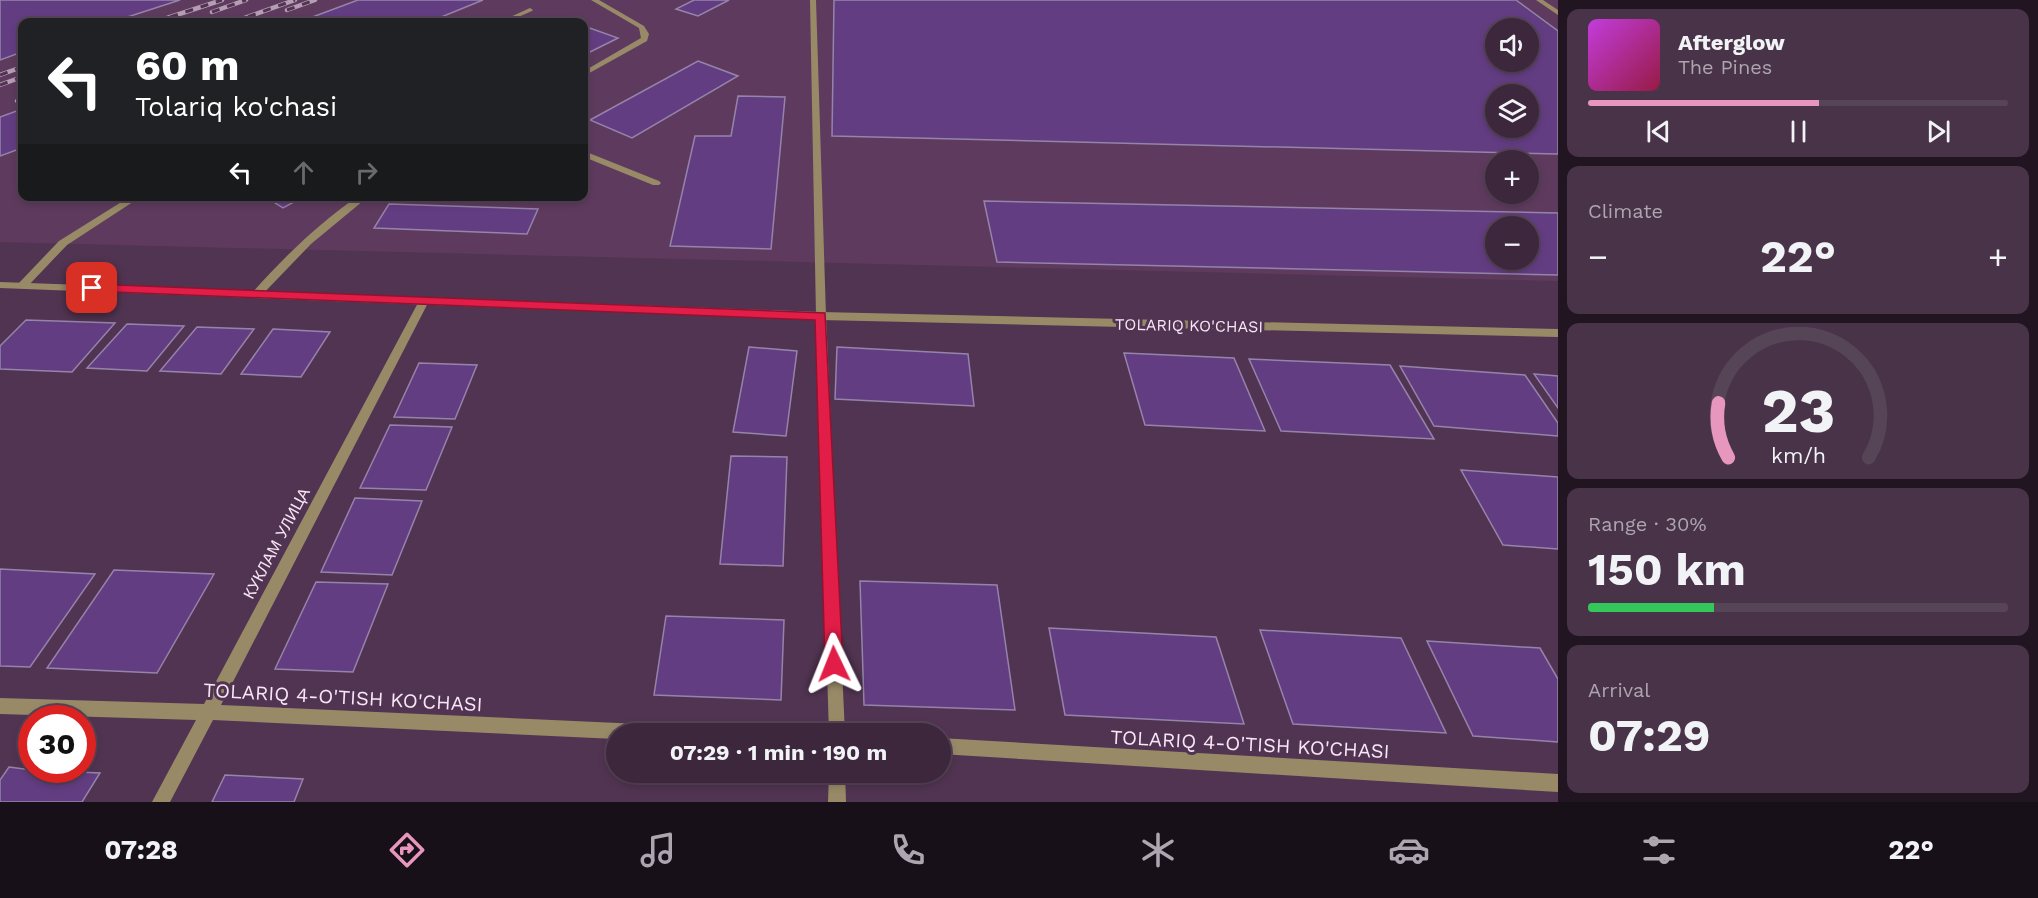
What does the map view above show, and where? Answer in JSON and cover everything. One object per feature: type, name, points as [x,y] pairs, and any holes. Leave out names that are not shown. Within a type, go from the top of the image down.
[{"type":"street","points":[[588,72],[644,39],[645,33],[642,27],[594,0]]},
{"type":"street","points":[[813,0],[821,316],[837,723]]},
{"type":"street","points":[[1539,0],[1558,14]]},
{"type":"street","points":[[510,18],[530,9]]},
{"type":"street","points":[[588,156],[656,183]]},
{"type":"street","points":[[21,285],[63,243],[130,201]]},
{"type":"street","points":[[256,295],[280,268],[315,235],[359,201]]},
{"type":"street","name":"TOLARIQ KO'CHASI","points":[[0,285],[821,316],[1558,333]]},
{"type":"street","name":"КУКЛАМ УЛИЦА","points":[[161,802],[424,301]]},
{"type":"street","name":"TOLARIQ 4-O'TISH KO'CHASI","points":[[0,706],[207,712],[606,730]]},
{"type":"street","name":"TOLARIQ 4-O'TISH KO'CHASI","points":[[951,748],[1558,783]]},
{"type":"street","points":[[837,783],[837,802]]},
{"type":"shaded area","points":[[0,0],[1558,0],[1558,281],[0,242]]},
{"type":"building","points":[[0,0],[180,0],[124,18],[18,18],[18,53],[0,60]]},
{"type":"building","points":[[358,0],[483,0],[439,18],[310,18]]},
{"type":"building","points":[[694,0],[729,0],[698,16],[676,9]]},
{"type":"building","points":[[834,0],[1516,0],[1558,31],[1558,154],[1539,154],[1539,150],[1485,150],[1485,152],[832,136]]},
{"type":"building","points":[[588,27],[618,38],[588,53]]},
{"type":"building","points":[[698,61],[738,76],[632,138],[590,120]]},
{"type":"building","points":[[738,96],[785,97],[771,249],[670,246],[695,136],[731,136]]},
{"type":"building","points":[[18,110],[18,149],[0,156],[0,117]]},
{"type":"building","points":[[272,201],[296,201],[283,208]]},
{"type":"building","points":[[984,201],[1558,213],[1558,275],[997,262]]},
{"type":"building","points":[[389,204],[538,209],[527,234],[374,228]]},
{"type":"building","points":[[26,320],[115,323],[72,372],[0,369],[0,346]]},
{"type":"building","points":[[127,324],[184,326],[147,371],[87,368]]},
{"type":"building","points":[[197,327],[254,329],[221,374],[160,371]]},
{"type":"building","points":[[273,329],[330,332],[301,377],[241,374]]},
{"type":"building","points":[[749,347],[797,351],[786,436],[733,432]]},
{"type":"building","points":[[837,347],[968,354],[974,406],[835,399]]},
{"type":"building","points":[[1124,353],[1234,358],[1265,431],[1145,425]]},
{"type":"building","points":[[1249,359],[1390,365],[1434,439],[1281,431]]},
{"type":"building","points":[[419,363],[477,365],[455,419],[394,417]]},
{"type":"building","points":[[1400,366],[1525,375],[1558,423],[1558,436],[1434,426]]},
{"type":"building","points":[[1534,374],[1558,376],[1558,408]]},
{"type":"building","points":[[390,425],[452,427],[426,490],[360,488]]},
{"type":"building","points":[[731,456],[787,457],[783,566],[720,564]]},
{"type":"building","points":[[1461,470],[1558,477],[1558,549],[1503,545]]},
{"type":"building","points":[[355,498],[422,501],[392,575],[321,572]]},
{"type":"building","points":[[0,569],[95,574],[30,667],[0,666]]},
{"type":"building","points":[[114,570],[214,574],[157,673],[47,668]]},
{"type":"building","points":[[860,581],[997,585],[1015,710],[864,705]]},
{"type":"building","points":[[316,582],[388,584],[353,672],[275,669]]},
{"type":"building","points":[[666,616],[784,620],[781,700],[654,695]]},
{"type":"building","points":[[1049,628],[1216,637],[1244,724],[1065,715]]},
{"type":"building","points":[[1260,630],[1401,638],[1446,733],[1293,724]]},
{"type":"building","points":[[1427,641],[1540,648],[1558,679],[1558,742],[1473,736]]},
{"type":"building","points":[[9,767],[18,768],[18,783],[94,783],[82,802],[0,802],[0,780]]},
{"type":"building","points":[[225,775],[303,779],[294,802],[212,802]]},
{"type":"railway","points":[[167,18],[222,0]]},
{"type":"railway","points":[[212,12],[246,0]]},
{"type":"railway","points":[[244,18],[295,0]]},
{"type":"railway","points":[[287,10],[315,0]]},
{"type":"railway","points":[[0,75],[18,68]]},
{"type":"railway","points":[[0,85],[18,78]]},
{"type":"route","points":[[92,288],[821,316],[834,664]]}]
